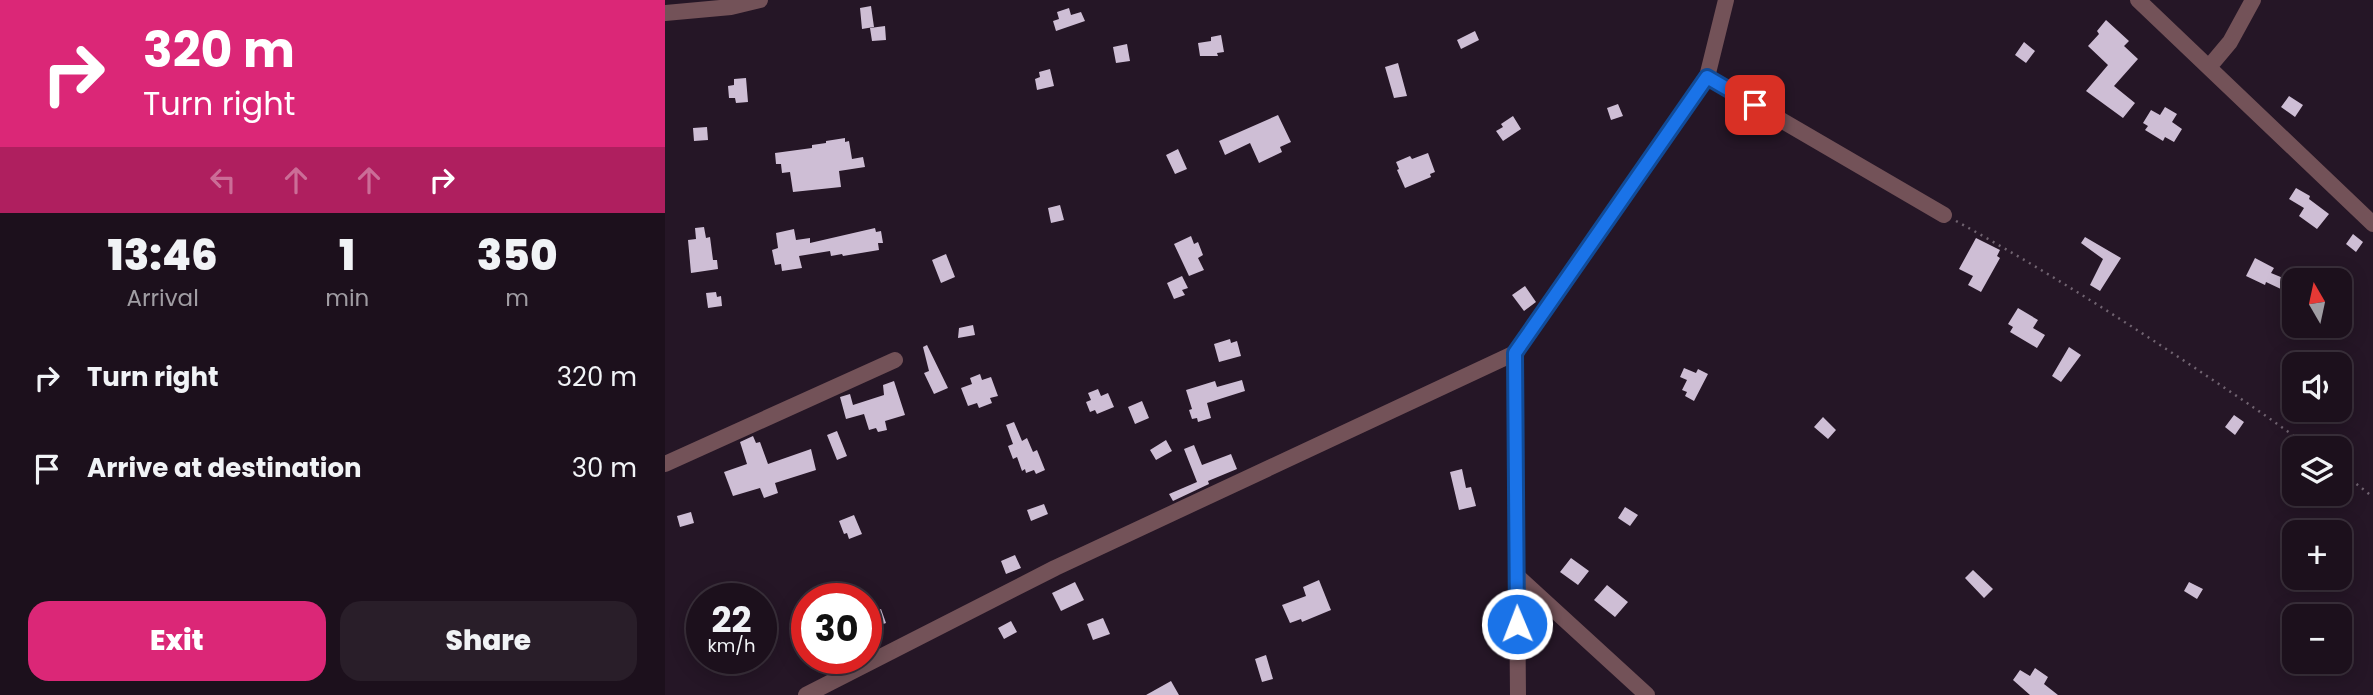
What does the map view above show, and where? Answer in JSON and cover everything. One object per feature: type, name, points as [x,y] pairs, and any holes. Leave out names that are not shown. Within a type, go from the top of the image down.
[{"type":"street","points":[[665,13],[731,7],[760,0]]},
{"type":"street","points":[[806,695],[1055,568],[1515,353],[1707,77],[1726,0]]},
{"type":"street","points":[[2138,0],[2373,224]]},
{"type":"street","points":[[2209,67],[2230,42],[2253,0]]},
{"type":"street","points":[[1707,77],[1944,215]]},
{"type":"street","points":[[1515,353],[1518,695]]},
{"type":"street","points":[[665,464],[895,360]]},
{"type":"street","points":[[1517,576],[1647,695]]},
{"type":"path","points":[[1944,215],[2028,260],[2157,342],[2295,436]]},
{"type":"path","points":[[2352,480],[2373,497]]},
{"type":"building","points":[[871,6],[874,27],[862,29],[860,8]]},
{"type":"building","points":[[1069,8],[1071,15],[1081,12],[1085,21],[1056,31],[1053,21],[1059,19],[1057,12]]},
{"type":"building","points":[[2106,20],[2129,41],[2124,46],[2138,59],[2114,86],[2135,103],[2123,118],[2086,91],[2108,65],[2088,46],[2099,34],[2097,31]]},
{"type":"building","points":[[885,26],[886,40],[872,41],[870,28]]},
{"type":"building","points":[[1475,31],[1479,40],[1461,49],[1457,40]]},
{"type":"building","points":[[1221,35],[1224,52],[1217,53],[1218,56],[1200,56],[1198,43],[1211,41],[1211,37]]},
{"type":"building","points":[[2024,42],[2035,51],[2026,63],[2015,55]]},
{"type":"building","points":[[1127,44],[1130,61],[1116,63],[1113,47]]},
{"type":"building","points":[[1398,63],[1407,96],[1394,98],[1385,67]]},
{"type":"building","points":[[1050,69],[1054,86],[1037,90],[1035,79],[1040,77],[1039,72]]},
{"type":"building","points":[[746,78],[748,102],[736,103],[735,98],[729,98],[728,86],[734,85],[734,79]]},
{"type":"building","points":[[2289,96],[2303,105],[2295,117],[2281,107]]},
{"type":"building","points":[[1618,104],[1623,116],[1611,120],[1607,108]]},
{"type":"building","points":[[2165,107],[2177,114],[2172,122],[2182,129],[2174,142],[2165,137],[2163,141],[2145,130],[2148,126],[2143,123],[2151,110],[2160,115]]},
{"type":"building","points":[[1278,115],[1291,142],[1280,147],[1282,152],[1259,163],[1250,143],[1225,155],[1219,141]]},
{"type":"building","points":[[1513,116],[1521,129],[1503,141],[1496,131]]},
{"type":"building","points":[[707,127],[708,140],[694,141],[693,128]]},
{"type":"building","points":[[845,138],[845,142],[849,141],[852,159],[863,157],[865,167],[839,171],[841,187],[793,192],[790,172],[782,173],[781,164],[776,164],[775,153],[812,148],[812,145]]},
{"type":"building","points":[[1178,149],[1187,169],[1175,174],[1166,155]]},
{"type":"building","points":[[1428,153],[1435,172],[1430,174],[1431,177],[1405,188],[1396,162]]},
{"type":"building","points":[[2296,188],[2310,196],[2309,199],[2329,214],[2317,229],[2299,216],[2304,208],[2289,199]]},
{"type":"building","points":[[1060,205],[1064,220],[1051,223],[1048,208]]},
{"type":"building","points":[[704,227],[706,238],[710,237],[713,260],[717,260],[718,269],[691,273],[688,240],[696,239],[695,228]]},
{"type":"building","points":[[875,228],[876,232],[881,231],[883,243],[878,243],[879,250],[843,256],[831,256],[830,251],[799,256],[802,268],[782,271],[781,264],[775,265],[772,250],[778,248],[776,233],[794,229],[796,240],[810,238],[810,243]]},
{"type":"building","points":[[2353,234],[2363,242],[2356,252],[2346,244]]},
{"type":"building","points":[[1191,236],[1194,244],[1198,242],[1203,255],[1198,258],[1204,270],[1189,276],[1174,244]]},
{"type":"building","points":[[2085,237],[2121,258],[2100,291],[2090,285],[2103,259],[2081,243]]},
{"type":"building","points":[[1976,238],[2000,250],[1997,256],[2000,258],[1981,292],[1968,285],[1973,276],[1959,269]]},
{"type":"building","points":[[946,254],[955,277],[941,283],[932,260]]},
{"type":"building","points":[[2255,258],[2274,268],[2271,273],[2282,278],[2282,290],[2266,282],[2265,285],[2246,276]]},
{"type":"building","points":[[1182,276],[1188,288],[1182,290],[1185,295],[1174,299],[1167,283]]},
{"type":"building","points":[[1525,286],[1536,302],[1524,311],[1512,295]]},
{"type":"building","points":[[716,292],[717,297],[721,296],[722,306],[708,308],[706,293]]},
{"type":"building","points":[[2018,308],[2038,320],[2033,328],[2045,335],[2037,348],[2010,332],[2013,327],[2008,324]]},
{"type":"building","points":[[973,325],[975,335],[958,338],[959,328]]},
{"type":"building","points":[[1230,339],[1231,343],[1237,341],[1241,356],[1219,362],[1214,344]]},
{"type":"building","points":[[927,345],[948,388],[934,394],[924,373],[929,371],[923,347]]},
{"type":"building","points":[[2069,347],[2081,355],[2061,382],[2052,376]]},
{"type":"building","points":[[1684,368],[1696,373],[1698,369],[1708,374],[1694,401],[1685,396],[1687,392],[1682,390],[1687,380],[1680,377]]},
{"type":"building","points":[[980,374],[982,380],[991,377],[998,396],[990,398],[992,403],[979,408],[977,403],[968,406],[961,388],[972,384],[970,378]]},
{"type":"building","points":[[1242,380],[1245,391],[1207,403],[1211,418],[1198,422],[1197,418],[1192,419],[1186,390],[1215,381],[1217,387]]},
{"type":"building","points":[[894,381],[905,415],[885,421],[887,430],[869,430],[864,414],[846,419],[840,397],[850,394],[853,405],[884,395],[883,385]]},
{"type":"building","points":[[1098,389],[1101,396],[1108,393],[1114,407],[1097,414],[1095,410],[1090,412],[1086,402],[1091,400],[1088,393]]},
{"type":"building","points":[[1142,401],[1149,418],[1135,424],[1128,407]]},
{"type":"building","points":[[2234,415],[2244,422],[2235,435],[2225,427]]},
{"type":"building","points":[[1823,417],[1836,430],[1828,439],[1814,427]]},
{"type":"building","points":[[1014,422],[1022,441],[1027,438],[1033,452],[1037,450],[1045,470],[1036,474],[1034,470],[1026,473],[1025,469],[1022,471],[1017,457],[1013,459],[1008,446],[1013,444],[1006,425]]},
{"type":"building","points":[[837,431],[847,456],[837,460],[827,435]]},
{"type":"building","points":[[753,436],[756,443],[760,442],[768,464],[811,449],[816,470],[775,483],[778,493],[764,498],[760,488],[733,496],[724,472],[747,464],[740,442]]},
{"type":"building","points":[[1166,440],[1172,451],[1156,460],[1150,450]]},
{"type":"building","points":[[1194,445],[1202,465],[1231,454],[1237,469],[1208,481],[1209,484],[1173,501],[1169,494],[1197,482],[1184,449]]},
{"type":"building","points":[[1462,469],[1466,488],[1471,487],[1476,506],[1459,510],[1450,472]]},
{"type":"building","points":[[1044,504],[1048,514],[1031,521],[1027,510]]},
{"type":"building","points":[[1625,507],[1638,515],[1630,526],[1618,518]]},
{"type":"building","points":[[691,512],[694,523],[680,527],[677,516]]},
{"type":"building","points":[[854,515],[862,534],[849,539],[839,521]]},
{"type":"building","points":[[1015,555],[1021,568],[1006,574],[1001,561]]},
{"type":"building","points":[[1571,558],[1589,571],[1578,585],[1560,572]]},
{"type":"building","points":[[1973,570],[1993,589],[1984,598],[1965,578]]},
{"type":"building","points":[[1319,580],[1331,610],[1302,622],[1301,619],[1290,623],[1282,605],[1306,596],[1303,587]]},
{"type":"building","points":[[1075,582],[1084,600],[1061,611],[1052,593]]},
{"type":"building","points":[[2189,582],[2203,589],[2197,599],[2184,591]]},
{"type":"building","points":[[1607,585],[1628,602],[1615,617],[1594,600]]},
{"type":"building","points":[[1103,618],[1110,634],[1093,640],[1087,624]]},
{"type":"building","points":[[1011,621],[1017,632],[1004,639],[998,628]]},
{"type":"building","points":[[1266,655],[1273,679],[1262,682],[1255,659]]},
{"type":"building","points":[[2035,668],[2048,677],[2044,684],[2058,695],[2030,695],[2013,680],[2020,670],[2030,676]]},
{"type":"building","points":[[1171,681],[1179,695],[1146,695]]},
{"type":"route","points":[[1517,624],[1515,353],[1707,77],[1755,105]]}]
